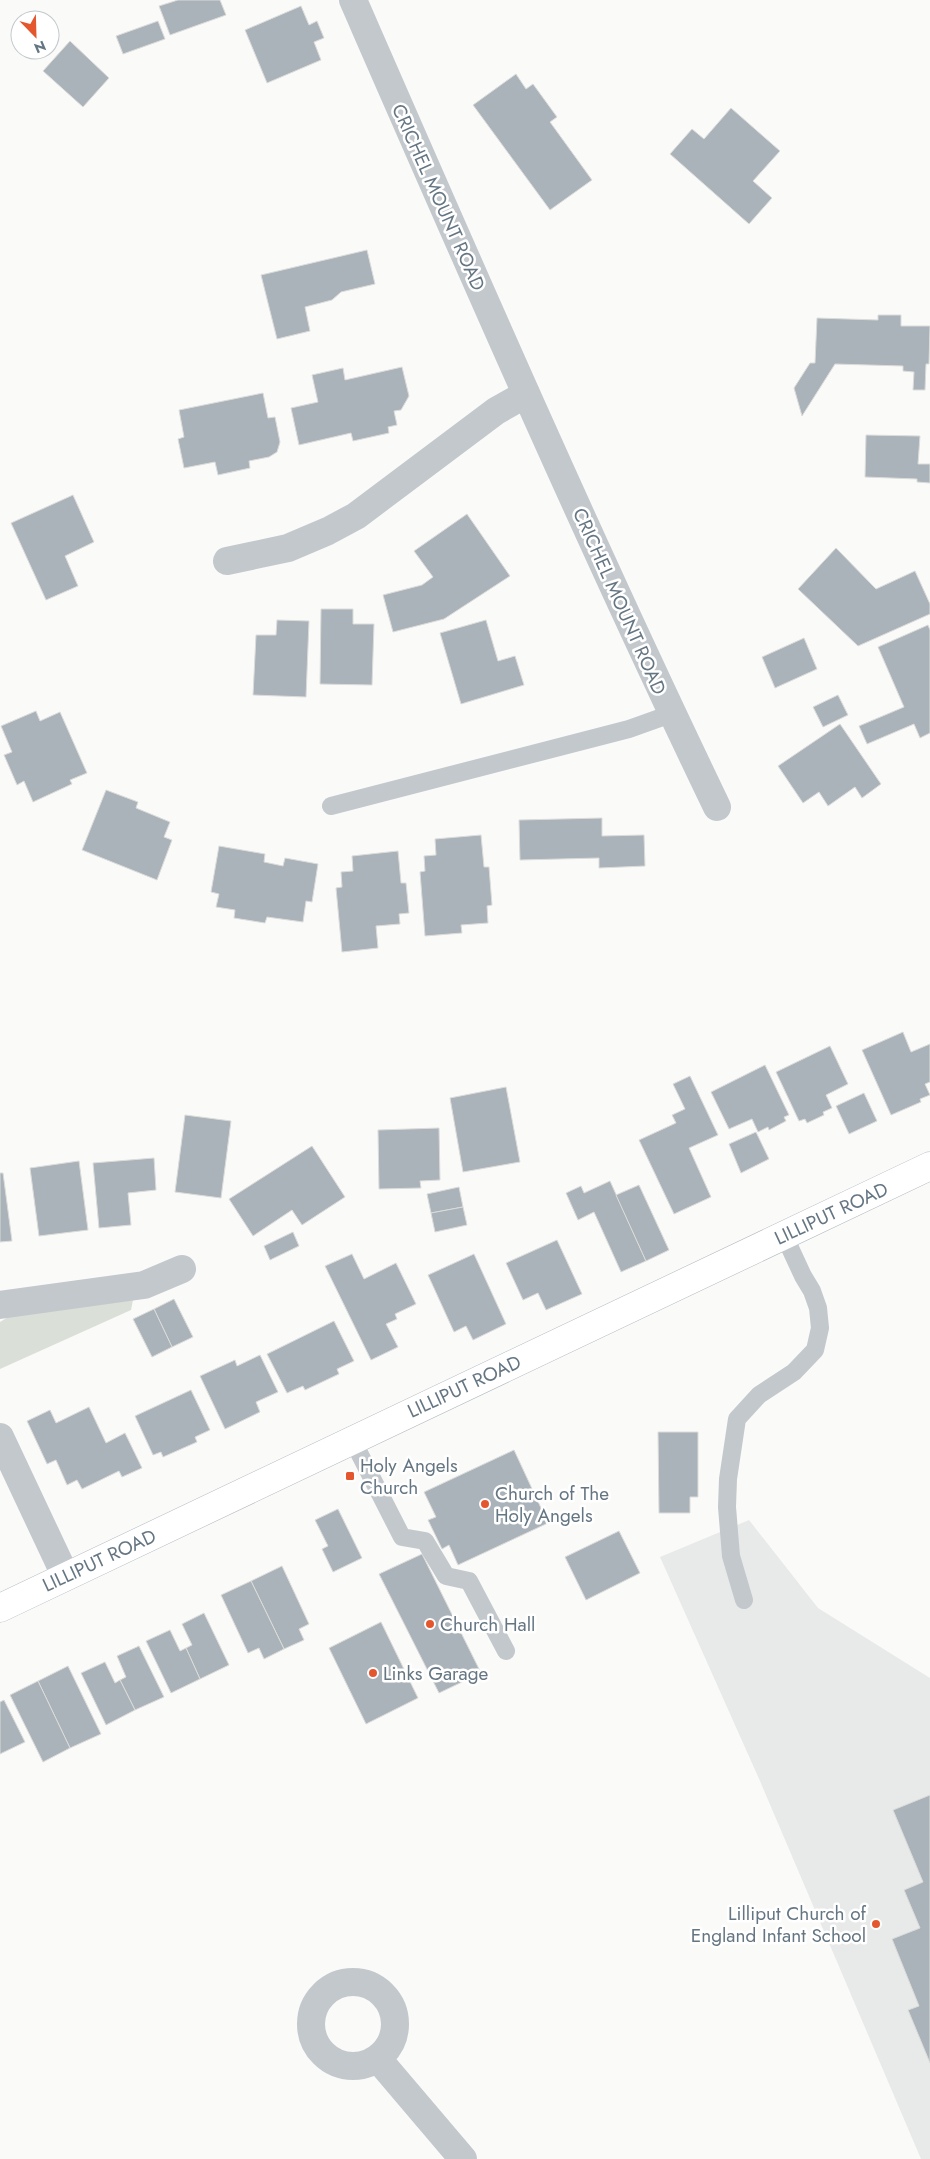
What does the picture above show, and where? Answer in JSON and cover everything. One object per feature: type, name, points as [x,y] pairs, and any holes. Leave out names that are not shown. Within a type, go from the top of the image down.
[{"type":"street","name":"CRICHEL MOUNT ROAD","points":[[353,0],[526,394],[671,714],[717,807]]},
{"type":"street","points":[[227,561],[288,548],[328,532],[356,516],[496,411],[526,394]]},
{"type":"street","name":"LILLIPUT ROAD","points":[[0,1608],[65,1575],[930,1166]]},
{"type":"street","points":[[0,1305],[144,1286],[182,1270]]},
{"type":"street","points":[[0,1437],[65,1575]]},
{"type":"street","points":[[378,2058],[462,2159]]},
{"type":"lane","points":[[331,806],[629,729],[671,714]]},
{"type":"lane","points":[[744,1600],[730,1556],[727,1507],[728,1479],[736,1419],[759,1395],[794,1372],[815,1350],[820,1328],[818,1308],[812,1291],[784,1235]]},
{"type":"lane","points":[[352,1440],[402,1536],[425,1541],[446,1576],[470,1581],[506,1651]]},
{"type":"shaded area","points":[[133,1300],[131,1310],[0,1369],[0,1322],[10,1316]]},
{"type":"shaded area","name":"Lilliput Church of England Infant School","points":[[749,1520],[818,1608],[930,1678],[930,2159],[921,2159],[760,1781],[660,1557]]},
{"type":"building","points":[[178,0],[220,0],[226,15],[170,35],[159,6]]},
{"type":"building","points":[[301,6],[309,25],[317,21],[324,38],[314,42],[321,60],[267,83],[245,30]]},
{"type":"building","points":[[158,21],[165,39],[123,54],[116,36]]},
{"type":"building","points":[[70,41],[109,78],[83,107],[43,71],[53,60],[60,60],[60,52]]},
{"type":"building","points":[[516,74],[526,89],[533,84],[557,117],[550,122],[592,180],[550,210],[473,105]]},
{"type":"building","points":[[731,108],[780,151],[753,181],[772,198],[749,224],[670,154],[692,129],[704,139]]},
{"type":"building","points":[[367,250],[375,284],[341,292],[332,300],[305,307],[310,331],[277,339],[261,275]]},
{"type":"building","points":[[878,315],[901,315],[901,326],[930,326],[929,364],[926,364],[925,390],[913,390],[914,372],[903,371],[903,366],[835,364],[802,416],[794,388],[810,363],[815,363],[817,318],[878,320]]},
{"type":"building","points":[[402,367],[409,396],[401,410],[394,411],[397,425],[388,427],[389,433],[353,441],[351,433],[299,445],[291,408],[318,402],[312,375],[343,368],[345,380]]},
{"type":"building","points":[[263,393],[268,418],[275,417],[280,442],[277,452],[269,457],[249,461],[250,468],[218,475],[215,462],[184,468],[178,439],[184,437],[179,410]]},
{"type":"building","points":[[866,435],[920,436],[918,464],[930,464],[930,483],[917,482],[917,479],[865,477]]},
{"type":"building","points":[[73,495],[94,542],[65,556],[78,586],[46,600],[11,523]]},
{"type":"building","points":[[467,514],[510,576],[444,619],[393,632],[383,595],[422,585],[433,577],[414,551]]},
{"type":"building","points":[[836,548],[876,589],[915,571],[930,604],[930,614],[858,646],[798,589]]},
{"type":"building","points":[[321,609],[353,609],[353,624],[374,624],[372,685],[320,684]]},
{"type":"building","points":[[277,620],[309,621],[306,697],[253,695],[256,635],[276,635]]},
{"type":"building","points":[[486,620],[498,661],[515,656],[524,685],[461,704],[440,633]]},
{"type":"building","points":[[928,625],[930,630],[930,733],[920,738],[914,724],[867,744],[859,726],[904,707],[878,647]]},
{"type":"building","points":[[804,638],[817,669],[775,688],[762,657]]},
{"type":"building","points":[[838,695],[848,715],[823,727],[813,707]]},
{"type":"building","points":[[36,711],[40,721],[60,712],[87,773],[70,780],[72,784],[33,802],[24,781],[17,785],[4,755],[12,752],[1,726]]},
{"type":"building","points":[[840,724],[881,784],[862,798],[855,787],[828,806],[819,792],[803,803],[778,766]]},
{"type":"building","points":[[106,790],[138,802],[136,808],[170,822],[164,837],[172,840],[157,880],[82,850]]},
{"type":"building","points":[[602,818],[602,836],[644,835],[645,866],[599,868],[599,858],[520,860],[519,820]]},
{"type":"building","points":[[481,835],[484,867],[489,867],[492,905],[487,906],[488,923],[461,925],[462,933],[425,936],[420,872],[425,871],[424,856],[436,855],[435,839]]},
{"type":"building","points":[[219,846],[265,854],[264,862],[283,866],[285,858],[318,864],[312,902],[306,901],[303,922],[267,917],[265,923],[234,918],[235,910],[216,907],[219,894],[211,892]]},
{"type":"building","points":[[398,851],[401,883],[406,883],[409,913],[399,914],[400,924],[376,926],[378,948],[342,952],[336,888],[342,887],[341,872],[353,871],[352,856]]},
{"type":"building","points":[[903,1032],[911,1052],[930,1044],[930,1082],[925,1084],[930,1095],[920,1099],[921,1102],[891,1115],[862,1050]]},
{"type":"building","points":[[830,1046],[848,1084],[826,1095],[832,1108],[823,1112],[824,1115],[807,1123],[805,1119],[799,1121],[776,1072]]},
{"type":"building","points":[[765,1065],[789,1115],[784,1117],[786,1121],[769,1130],[768,1127],[758,1132],[752,1119],[729,1129],[711,1092]]},
{"type":"building","points":[[690,1076],[718,1135],[689,1148],[711,1197],[674,1214],[639,1140],[676,1123],[672,1115],[685,1109],[673,1084]]},
{"type":"building","points":[[506,1087],[520,1162],[463,1172],[450,1098]]},
{"type":"building","points":[[864,1093],[877,1121],[849,1134],[836,1106]]},
{"type":"building","points":[[185,1115],[231,1121],[221,1198],[175,1192]]},
{"type":"building","points":[[439,1128],[440,1180],[420,1181],[421,1188],[379,1189],[378,1130]]},
{"type":"building","points":[[756,1132],[769,1159],[741,1173],[729,1144]]},
{"type":"building","points":[[312,1146],[345,1197],[302,1225],[292,1210],[253,1236],[229,1199]]},
{"type":"building","points":[[154,1158],[156,1190],[128,1193],[131,1225],[99,1228],[93,1163]]},
{"type":"building","points":[[79,1161],[88,1230],[39,1236],[30,1168]]},
{"type":"building","points":[[0,1173],[3,1173],[12,1241],[0,1242]]},
{"type":"building","points":[[610,1181],[646,1261],[621,1272],[594,1212],[578,1220],[566,1193],[581,1186],[584,1193]]},
{"type":"building","points":[[639,1185],[669,1250],[646,1261],[616,1195]]},
{"type":"building","points":[[459,1187],[463,1207],[431,1213],[427,1194]]},
{"type":"building","points":[[463,1207],[467,1225],[435,1232],[431,1213]]},
{"type":"building","points":[[293,1232],[299,1246],[270,1260],[264,1246]]},
{"type":"building","points":[[557,1240],[582,1294],[546,1310],[538,1293],[523,1300],[506,1263]]},
{"type":"building","points":[[352,1254],[364,1279],[396,1263],[416,1304],[395,1314],[397,1319],[386,1324],[398,1347],[371,1360],[325,1266]]},
{"type":"building","points":[[474,1254],[506,1324],[473,1340],[466,1326],[454,1332],[428,1275]]},
{"type":"building","points":[[174,1299],[193,1337],[172,1347],[154,1309]]},
{"type":"building","points":[[154,1309],[172,1347],[152,1357],[133,1319]]},
{"type":"building","points":[[334,1321],[354,1361],[337,1369],[339,1374],[305,1390],[303,1386],[287,1393],[267,1354]]},
{"type":"building","points":[[260,1355],[278,1392],[256,1402],[260,1412],[225,1429],[200,1376],[235,1360],[237,1366]]},
{"type":"building","points":[[191,1390],[210,1430],[195,1437],[197,1442],[163,1457],[161,1452],[153,1455],[135,1416]]},
{"type":"building","points":[[89,1407],[106,1443],[125,1433],[142,1468],[122,1477],[119,1471],[82,1489],[77,1480],[67,1485],[56,1460],[47,1464],[27,1421],[50,1410],[56,1423]]},
{"type":"building","points":[[658,1432],[698,1432],[698,1497],[690,1497],[690,1513],[659,1513]]},
{"type":"building","name":"Church of The Holy Angels","points":[[514,1450],[548,1523],[458,1565],[449,1545],[442,1549],[428,1520],[436,1517],[424,1492]]},
{"type":"building","points":[[338,1509],[362,1558],[333,1572],[322,1549],[328,1546],[315,1520]]},
{"type":"building","points":[[619,1531],[640,1573],[586,1600],[565,1557]]},
{"type":"building","name":"Church Hall","points":[[422,1554],[481,1673],[439,1693],[379,1574]]},
{"type":"building","points":[[282,1566],[309,1624],[299,1629],[304,1640],[284,1649],[251,1581]]},
{"type":"building","points":[[251,1581],[284,1649],[264,1659],[259,1648],[248,1653],[221,1595]]},
{"type":"building","points":[[204,1613],[229,1665],[200,1679],[186,1648],[192,1645],[182,1624]]},
{"type":"building","name":"Links Garage","points":[[381,1622],[418,1698],[366,1724],[329,1648]]},
{"type":"building","points":[[170,1630],[180,1651],[186,1648],[200,1679],[171,1693],[146,1641]]},
{"type":"building","points":[[139,1646],[164,1697],[135,1710],[120,1680],[126,1677],[117,1656]]},
{"type":"building","points":[[105,1662],[115,1683],[120,1680],[135,1710],[106,1725],[81,1673]]},
{"type":"building","points":[[68,1666],[101,1734],[70,1748],[38,1681]]},
{"type":"building","points":[[38,1681],[70,1748],[43,1762],[10,1695]]},
{"type":"building","points":[[4,1700],[25,1742],[0,1754],[0,1702]]},
{"type":"building","points":[[930,1795],[930,2063],[908,2010],[919,2006],[892,1939],[920,1928],[904,1890],[923,1882],[893,1810]]},
{"type":"place","name":"Holy Angels Church","points":[[350,1476]]},
{"type":"place","name":"Church of The Holy Angels","points":[[485,1504]]},
{"type":"place","name":"Church Hall","points":[[430,1624]]},
{"type":"place","name":"Links Garage","points":[[373,1673]]},
{"type":"place","name":"Lilliput Church of England Infant School","points":[[876,1924]]}]
